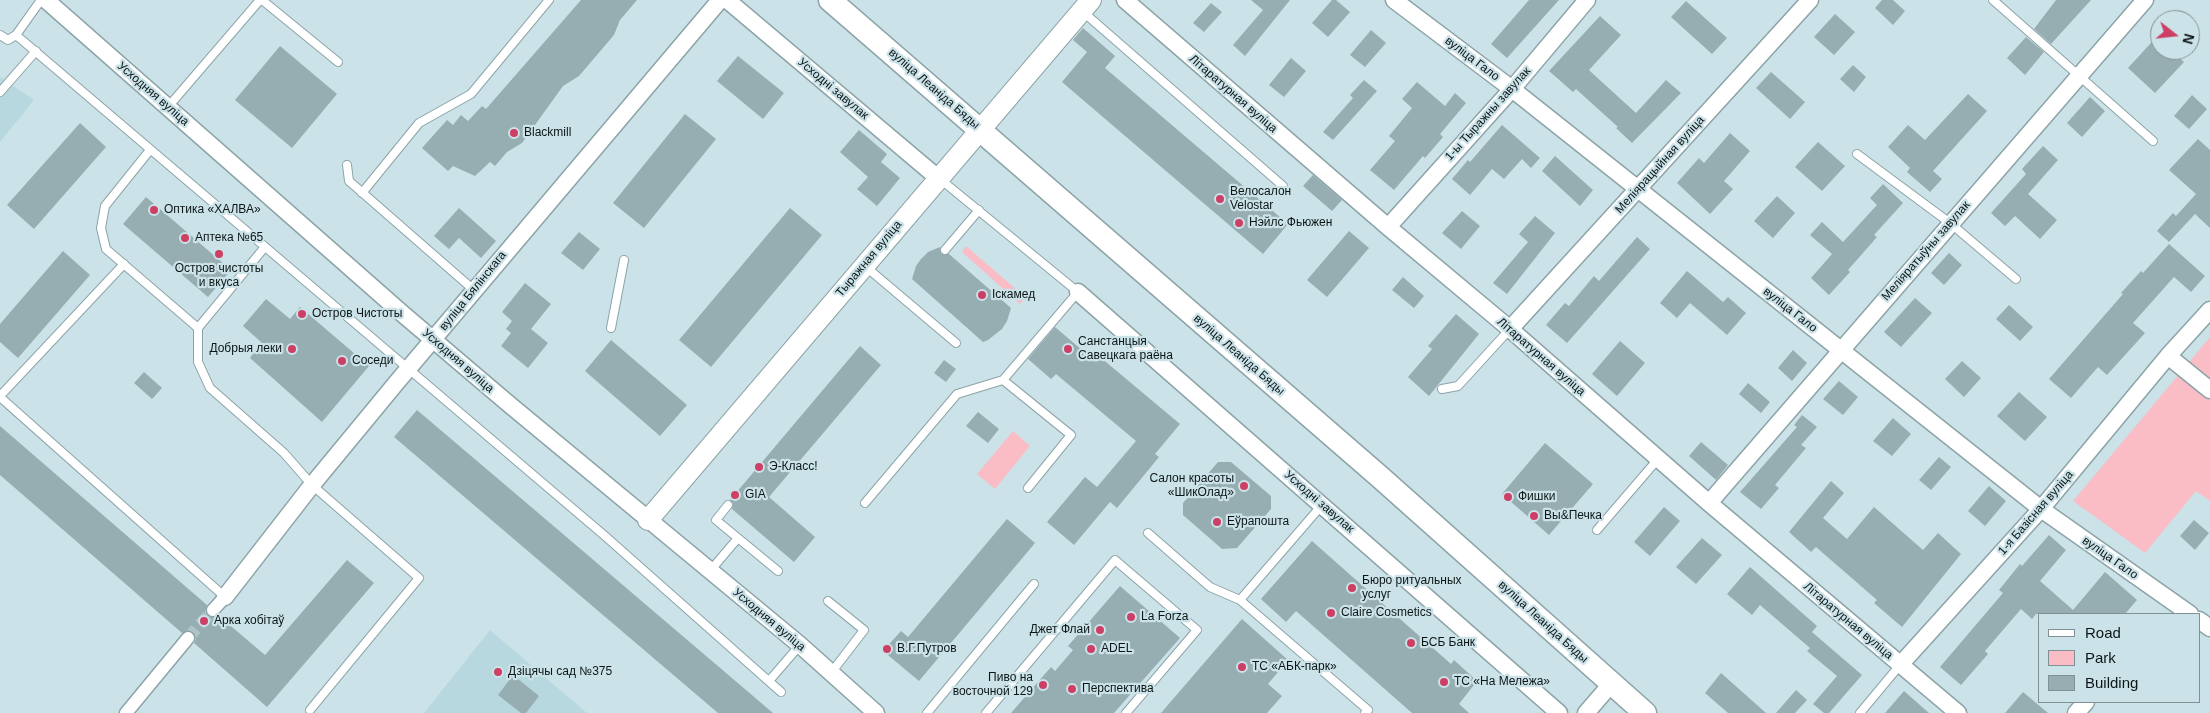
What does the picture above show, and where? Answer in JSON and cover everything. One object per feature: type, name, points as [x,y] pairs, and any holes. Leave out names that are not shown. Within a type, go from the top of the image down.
[{"type":"main road","name":"вуліца Леаніда Бяды","points":[[830,0],[1387,484],[1645,713]]},
{"type":"street","name":"Усходняя вуліца","points":[[46,0],[433,340],[800,645],[876,713]]},
{"type":"street","name":"вуліца Бялінскага","points":[[213,610],[312,485],[720,0]]},
{"type":"street","name":"Усходні завулак","points":[[728,0],[938,178]]},
{"type":"street","name":"Літаратурная вуліца","points":[[1125,0],[1388,227],[1510,329],[1658,459],[1958,713]]},
{"type":"street","name":"вуліца Гало","points":[[1394,0],[1512,88],[2041,509],[2170,609],[2186,613]]},
{"type":"street","name":"1-ы Тыражны завулак","points":[[1388,227],[1512,88],[1587,0]]},
{"type":"street","name":"Меліярацыйная вуліца","points":[[1510,329],[1810,0]]},
{"type":"street","name":"Меліяратыўны завулак","points":[[1709,502],[2145,0]]},
{"type":"street","name":"Тыражная вуліца","points":[[648,520],[938,178],[1072,30],[1087,5]]},
{"type":"street","name":"Усходні завулак","points":[[1078,292],[1558,713]]},
{"type":"street","name":"1-я Базісная вуліца","points":[[1900,664],[2041,509],[2168,356],[2210,310]]},
{"type":"street","points":[[2168,356],[2210,390]]},
{"type":"street","points":[[126,713],[188,638]]},
{"type":"street","points":[[1586,713],[1612,684]]},
{"type":"street","points":[[2076,713],[2085,703]]},
{"type":"lane","points":[[0,35],[8,40],[16,35],[41,0]]},
{"type":"lane","points":[[168,108],[261,0],[338,62]]},
{"type":"lane","points":[[362,193],[419,123],[471,94],[549,0]]},
{"type":"lane","points":[[1993,0],[2080,74],[2153,141]]},
{"type":"lane","points":[[1087,5],[1283,186]]},
{"type":"lane","points":[[16,35],[264,248],[605,536],[781,692]]},
{"type":"lane","points":[[0,92],[36,51]]},
{"type":"lane","points":[[150,150],[105,206],[101,228],[106,249],[198,328]]},
{"type":"lane","points":[[1857,154],[1950,224],[2016,280]]},
{"type":"lane","points":[[347,165],[349,181],[474,291]]},
{"type":"lane","points":[[865,503],[957,394],[1004,380],[1078,292],[938,178]]},
{"type":"lane","points":[[945,250],[978,210]]},
{"type":"lane","points":[[264,248],[198,328],[198,362],[210,388],[284,453],[312,485],[419,578],[310,710]]},
{"type":"lane","points":[[611,328],[624,260]]},
{"type":"lane","points":[[124,264],[0,396],[225,597]]},
{"type":"lane","points":[[864,265],[956,343]]},
{"type":"lane","points":[[1442,389],[1458,386],[1510,329]]},
{"type":"lane","points":[[1004,380],[1072,436],[1028,488]]},
{"type":"lane","points":[[1597,530],[1658,459]]},
{"type":"lane","points":[[728,505],[716,520],[778,571]]},
{"type":"lane","points":[[1240,600],[1322,505]]},
{"type":"lane","points":[[1148,533],[1210,587],[1240,600],[1368,710],[1365,713]]},
{"type":"lane","points":[[710,571],[738,538]]},
{"type":"lane","points":[[986,713],[1115,560],[1197,630],[1126,713]]},
{"type":"lane","points":[[927,713],[1034,584]]},
{"type":"lane","points":[[828,601],[864,630],[831,673]]},
{"type":"lane","points":[[769,681],[800,645]]},
{"type":"lane","name":"1-я Базісная вуліца","points":[[1860,713],[1900,664]]},
{"type":"shaded area","points":[[0,77],[34,100],[0,142]]},
{"type":"shaded area","name":"Дзіцячы сад №375","points":[[490,630],[587,713],[424,713]]},
{"type":"green space","points":[[966,246],[1025,297],[1020,304],[962,252]]},
{"type":"green space","points":[[2210,337],[2210,501],[2196,491],[2145,553],[2073,501]]},
{"type":"green space","points":[[1013,431],[1030,446],[995,489],[977,474]]},
{"type":"building","points":[[581,0],[637,0],[620,20],[614,35],[579,76],[563,86],[522,143],[507,152],[495,166],[490,162],[475,176],[453,166],[448,171],[422,148],[447,120],[453,125],[461,115],[468,121],[482,106],[486,109]]},
{"type":"building","points":[[1251,0],[1290,0],[1245,56],[1233,45],[1263,10]]},
{"type":"building","points":[[1332,0],[1336,0],[1350,12],[1328,37],[1312,23]]},
{"type":"building","points":[[1529,0],[1559,0],[1507,58],[1491,44]]},
{"type":"building","points":[[1882,0],[1893,0],[1905,11],[1893,25],[1875,8]]},
{"type":"building","points":[[2056,0],[2091,0],[2051,44],[2034,29]]},
{"type":"building","points":[[1686,1],[1727,38],[1712,54],[1671,17]]},
{"type":"building","points":[[1211,3],[1222,12],[1204,32],[1193,23]]},
{"type":"building","points":[[1835,14],[1855,32],[1834,55],[1814,37]]},
{"type":"building","points":[[1600,16],[1621,35],[1589,70],[1591,72],[1636,113],[1666,80],[1681,93],[1632,143],[1616,128],[1618,127],[1576,89],[1573,92],[1549,71]]},
{"type":"building","points":[[1083,28],[1115,56],[1105,68],[1288,224],[1263,254],[1062,82],[1087,52],[1073,40]]},
{"type":"building","points":[[1371,30],[1386,43],[1365,67],[1350,55]]},
{"type":"building","points":[[2026,37],[2044,52],[2025,75],[2007,58]]},
{"type":"building","points":[[2150,44],[2150,60],[2182,60],[2184,62],[2155,93],[2128,68]]},
{"type":"building","points":[[280,46],[337,94],[292,148],[235,100]]},
{"type":"building","points":[[738,56],[784,93],[763,119],[717,81]]},
{"type":"building","points":[[1291,58],[1306,71],[1284,97],[1269,85]]},
{"type":"building","points":[[1853,65],[1866,77],[1854,92],[1840,79]]},
{"type":"building","points":[[1771,72],[1805,102],[1790,119],[1756,88]]},
{"type":"building","points":[[1364,80],[1377,91],[1333,140],[1323,132],[1353,98],[1350,95]]},
{"type":"building","points":[[1417,82],[1445,106],[1455,93],[1466,103],[1440,134],[1443,137],[1425,158],[1423,156],[1394,190],[1370,170],[1395,141],[1389,136],[1412,108],[1402,99]]},
{"type":"building","points":[[1968,94],[1987,111],[1933,171],[1942,179],[1930,192],[1907,172],[1910,168],[1888,147],[1908,125],[1925,140]]},
{"type":"building","points":[[2192,95],[2207,109],[2189,129],[2174,116]]},
{"type":"building","points":[[2090,97],[2105,111],[2082,137],[2067,123]]},
{"type":"building","points":[[685,114],[716,139],[644,228],[613,203]]},
{"type":"building","points":[[80,123],[106,147],[34,229],[7,205]]},
{"type":"building","points":[[1502,125],[1540,158],[1531,168],[1522,159],[1504,179],[1492,169],[1470,195],[1452,179],[1468,160],[1470,162]]},
{"type":"building","points":[[859,130],[887,154],[881,162],[900,178],[877,206],[857,189],[868,177],[840,152]]},
{"type":"building","points":[[1730,133],[1750,151],[1724,181],[1733,189],[1710,214],[1677,183],[1699,158],[1704,163]]},
{"type":"building","points":[[2198,139],[2210,150],[2210,228],[2195,214],[2169,242],[2157,231],[2173,213],[2176,216],[2196,194],[2169,170]]},
{"type":"building","points":[[1818,142],[1845,166],[1822,191],[1795,167]]},
{"type":"building","points":[[2043,146],[2058,160],[2028,194],[2057,220],[2040,239],[2015,216],[2005,226],[1991,213],[2026,174],[2022,169]]},
{"type":"building","points":[[1555,156],[1593,190],[1580,206],[1542,171]]},
{"type":"building","points":[[1313,175],[1342,200],[1332,211],[1303,186]]},
{"type":"building","points":[[1883,184],[1903,203],[1874,235],[1877,237],[1848,270],[1850,272],[1829,295],[1811,278],[1832,254],[1810,235],[1822,222],[1843,242],[1877,205],[1870,198]]},
{"type":"building","points":[[1777,196],[1795,213],[1773,238],[1754,221]]},
{"type":"building","points":[[146,197],[231,270],[208,297],[123,224]]},
{"type":"building","points":[[459,208],[496,241],[481,258],[459,238],[449,249],[434,236]]},
{"type":"building","points":[[790,208],[822,235],[711,367],[679,340]]},
{"type":"building","points":[[1462,211],[1480,226],[1461,249],[1442,233]]},
{"type":"building","points":[[1535,216],[1555,233],[1507,294],[1493,283],[1528,242],[1519,234]]},
{"type":"building","points":[[1349,231],[1369,248],[1327,297],[1307,280]]},
{"type":"building","points":[[579,232],[600,249],[583,270],[561,253]]},
{"type":"building","points":[[1637,237],[1650,249],[1567,343],[1546,325],[1565,303],[1569,306],[1594,276],[1599,281]]},
{"type":"building","points":[[2169,244],[2205,276],[2191,292],[2174,277],[2133,323],[2145,333],[2107,375],[2098,367],[2071,398],[2049,379],[2123,294],[2121,293],[2141,271],[2143,273]]},
{"type":"building","points":[[940,247],[941,254],[949,254],[1011,308],[1002,329],[988,340],[983,342],[912,279],[916,266],[921,259],[928,252]]},
{"type":"building","points":[[63,251],[90,275],[18,358],[0,342],[0,324]]},
{"type":"building","points":[[1949,253],[1962,265],[1944,285],[1931,273]]},
{"type":"building","points":[[1687,271],[1723,302],[1728,297],[1746,313],[1727,335],[1690,303],[1677,318],[1660,303]]},
{"type":"building","points":[[1403,277],[1424,296],[1414,308],[1392,290]]},
{"type":"building","points":[[525,283],[551,304],[531,329],[548,343],[528,368],[501,346],[511,333],[506,329],[512,321],[502,312]]},
{"type":"building","points":[[1915,298],[1932,313],[1901,347],[1884,332]]},
{"type":"building","points":[[266,299],[290,319],[300,307],[369,366],[322,422],[250,358],[261,342],[243,326]]},
{"type":"building","points":[[2009,305],[2033,327],[2020,341],[1996,319]]},
{"type":"building","points":[[1456,314],[1479,334],[1429,396],[1408,377],[1432,349],[1428,346]]},
{"type":"building","points":[[1055,327],[1096,362],[1100,357],[1180,424],[1155,454],[1159,457],[1117,508],[1110,502],[1074,545],[1047,522],[1085,477],[1097,487],[1136,441],[1056,374],[1051,379],[1028,359]]},
{"type":"building","points":[[611,340],[687,405],[660,436],[585,371]]},
{"type":"building","points":[[1620,341],[1645,363],[1617,396],[1592,374]]},
{"type":"building","points":[[860,346],[881,365],[769,497],[815,537],[794,562],[732,509],[733,503],[730,500]]},
{"type":"building","points":[[1793,350],[1807,363],[1792,381],[1778,368]]},
{"type":"building","points":[[944,360],[956,369],[946,382],[934,373]]},
{"type":"building","points":[[1962,361],[1981,378],[1964,397],[1945,379]]},
{"type":"building","points":[[144,372],[162,388],[152,399],[134,383]]},
{"type":"building","points":[[1839,381],[1858,397],[1843,415],[1823,399]]},
{"type":"building","points":[[1748,383],[1770,402],[1761,413],[1739,394]]},
{"type":"building","points":[[2019,392],[2047,417],[2025,441],[1997,416]]},
{"type":"building","points":[[417,410],[773,713],[718,713],[394,437]]},
{"type":"building","points":[[978,412],[999,429],[988,443],[966,426]]},
{"type":"building","points":[[1802,415],[1817,427],[1801,445],[1806,448],[1775,485],[1779,488],[1761,509],[1740,492],[1797,427],[1794,425]]},
{"type":"building","points":[[1893,418],[1911,434],[1892,456],[1873,441]]},
{"type":"building","points":[[0,426],[207,605],[205,612],[208,616],[215,618],[219,616],[265,655],[347,560],[374,583],[267,707],[194,643],[196,639],[194,632],[189,630],[182,633],[0,475]]},
{"type":"building","points":[[1701,442],[1728,465],[1716,480],[1689,456]]},
{"type":"building","points":[[1545,443],[1593,484],[1549,535],[1502,494]]},
{"type":"building","points":[[1939,457],[1951,467],[1931,490],[1919,480]]},
{"type":"building","points":[[1218,462],[1231,462],[1271,496],[1271,509],[1237,548],[1222,549],[1183,515],[1183,503]]},
{"type":"building","points":[[1831,481],[1844,493],[1823,518],[1847,539],[1874,507],[1923,550],[1938,533],[1961,554],[1902,627],[1874,603],[1877,600],[1816,547],[1811,552],[1789,532]]},
{"type":"building","points":[[1989,486],[2006,501],[1985,526],[1968,511]]},
{"type":"building","points":[[1664,507],[1680,521],[1650,556],[1634,542]]},
{"type":"building","points":[[1007,519],[1035,543],[919,681],[883,651],[901,631],[908,637]]},
{"type":"building","points":[[2194,520],[2209,533],[2195,550],[2180,536]]},
{"type":"building","points":[[2049,535],[2066,550],[2040,581],[2073,610],[2105,572],[2137,600],[2126,613],[2038,613],[2032,619],[2021,609],[1985,651],[1988,654],[1961,685],[1940,667],[2003,593],[1999,590],[2020,564],[2022,566]]},
{"type":"building","points":[[1702,538],[1722,555],[1696,584],[1676,567]]},
{"type":"building","points":[[1312,541],[1451,664],[1454,660],[1477,681],[1459,704],[1469,713],[1412,713],[1296,611],[1286,622],[1261,599]]},
{"type":"building","points":[[1750,567],[1817,626],[1812,632],[1862,675],[1829,713],[1824,713],[1813,704],[1837,676],[1807,651],[1810,648],[1760,605],[1752,615],[1727,594]]},
{"type":"building","points":[[1120,586],[1180,638],[1114,713],[1011,713],[1051,667],[1055,671],[1073,650],[1068,646]]},
{"type":"building","name":"ТС «АБК-парк»","points":[[1242,619],[1288,660],[1268,684],[1282,696],[1267,713],[1161,713]]},
{"type":"building","points":[[1721,673],[1766,713],[1728,713],[1705,693]]},
{"type":"building","points":[[513,675],[539,696],[526,713],[521,713],[498,695]]},
{"type":"building","points":[[1796,690],[1807,700],[1795,713],[1776,713]]},
{"type":"building","points":[[1904,691],[1929,713],[1885,713]]},
{"type":"building","points":[[2023,692],[2048,713],[2005,713]]},
{"type":"tunnel","points":[[188,638],[213,610]]},
{"type":"place","name":"Blackmill","points":[[514,133]]},
{"type":"place","name":"Велосалон Velostar","points":[[1220,199]]},
{"type":"place","name":"Оптика «ХАЛВА»","points":[[154,210]]},
{"type":"place","name":"Нэйлс Фьюжен","points":[[1239,223]]},
{"type":"place","name":"Аптека №65","points":[[185,238]]},
{"type":"place","name":"Остров чистоты и вкуса","points":[[219,254]]},
{"type":"place","name":"Іскамед","points":[[982,295]]},
{"type":"place","name":"Остров Чистоты","points":[[302,314]]},
{"type":"place","name":"Добрыя леки","points":[[292,349]]},
{"type":"place","name":"Санстанцыя Савецкага раёна","points":[[1068,349]]},
{"type":"place","name":"Соседи","points":[[342,361]]},
{"type":"place","name":"Э-Класс!","points":[[759,467]]},
{"type":"place","name":"Салон красоты «ШикОлад»","points":[[1244,486]]},
{"type":"place","name":"GIA","points":[[735,495]]},
{"type":"place","name":"Фишки","points":[[1508,497]]},
{"type":"place","name":"Вы&Печка","points":[[1534,516]]},
{"type":"place","name":"Еўрапошта","points":[[1217,522]]},
{"type":"place","name":"Бюро ритуальных услуг","points":[[1352,588]]},
{"type":"place","name":"Claire Cosmetics","points":[[1331,613]]},
{"type":"place","name":"La Forza","points":[[1131,617]]},
{"type":"place","name":"Арка хобітаў","points":[[204,621]]},
{"type":"place","name":"Джет Флай","points":[[1100,630]]},
{"type":"place","name":"БСБ Банк","points":[[1411,643]]},
{"type":"place","name":"В.Г.Путров","points":[[887,649]]},
{"type":"place","name":"ADEL","points":[[1091,649]]},
{"type":"place","name":"ТС «АБК-парк»","points":[[1242,667]]},
{"type":"place","name":"Дзіцячы сад №375","points":[[498,672]]},
{"type":"place","name":"ТС «На Мележа»","points":[[1444,682]]},
{"type":"place","name":"Пиво на восточной 129","points":[[1043,685]]},
{"type":"place","name":"Перспектива","points":[[1072,689]]}]
